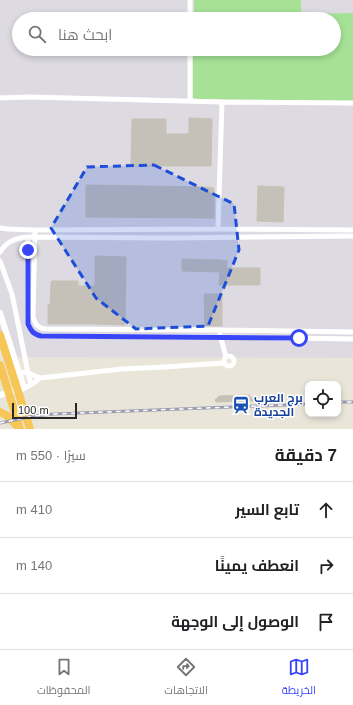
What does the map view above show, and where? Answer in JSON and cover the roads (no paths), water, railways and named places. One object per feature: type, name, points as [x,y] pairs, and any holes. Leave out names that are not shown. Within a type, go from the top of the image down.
[{"type":"highway","points":[[0,335],[30,429]]},
{"type":"highway","points":[[0,365],[22,429]]},
{"type":"highway","points":[[0,412],[6,415],[22,429],[35,429]]},
{"type":"street","points":[[190,0],[190,12]]},
{"type":"street","points":[[190,56],[190,101]]},
{"type":"street","points":[[0,98],[36,97],[222,102],[353,103]]},
{"type":"street","points":[[218,229],[222,102]]},
{"type":"street","points":[[0,228],[35,230],[353,230]]},
{"type":"street","points":[[124,229],[124,238]]},
{"type":"street","points":[[170,229],[171,238]]},
{"type":"street","points":[[242,229],[242,238]]},
{"type":"street","points":[[35,230],[33,316],[35,322],[40,328],[353,332]]},
{"type":"street","points":[[0,252],[9,242],[28,237],[242,238],[353,236]]},
{"type":"street","points":[[28,237],[28,324],[32,332],[37,335],[353,339]]},
{"type":"street","points":[[0,262],[12,294],[31,385]]},
{"type":"street","points":[[0,312],[24,388]]},
{"type":"street","points":[[219,330],[226,357],[224,363]]},
{"type":"street","points":[[290,331],[290,338]]},
{"type":"street","points":[[0,376],[20,372],[28,373],[40,378],[122,369],[224,363],[230,366],[233,364],[234,361],[231,356],[226,357]]},
{"type":"street","points":[[0,395],[24,388],[40,378]]},
{"type":"railway","points":[[341,402],[353,402]]},
{"type":"railway","points":[[0,423],[34,416],[54,414],[305,404]]},
{"type":"place","name":"برج العرب الجديدة","points":[[241,405]]}]
